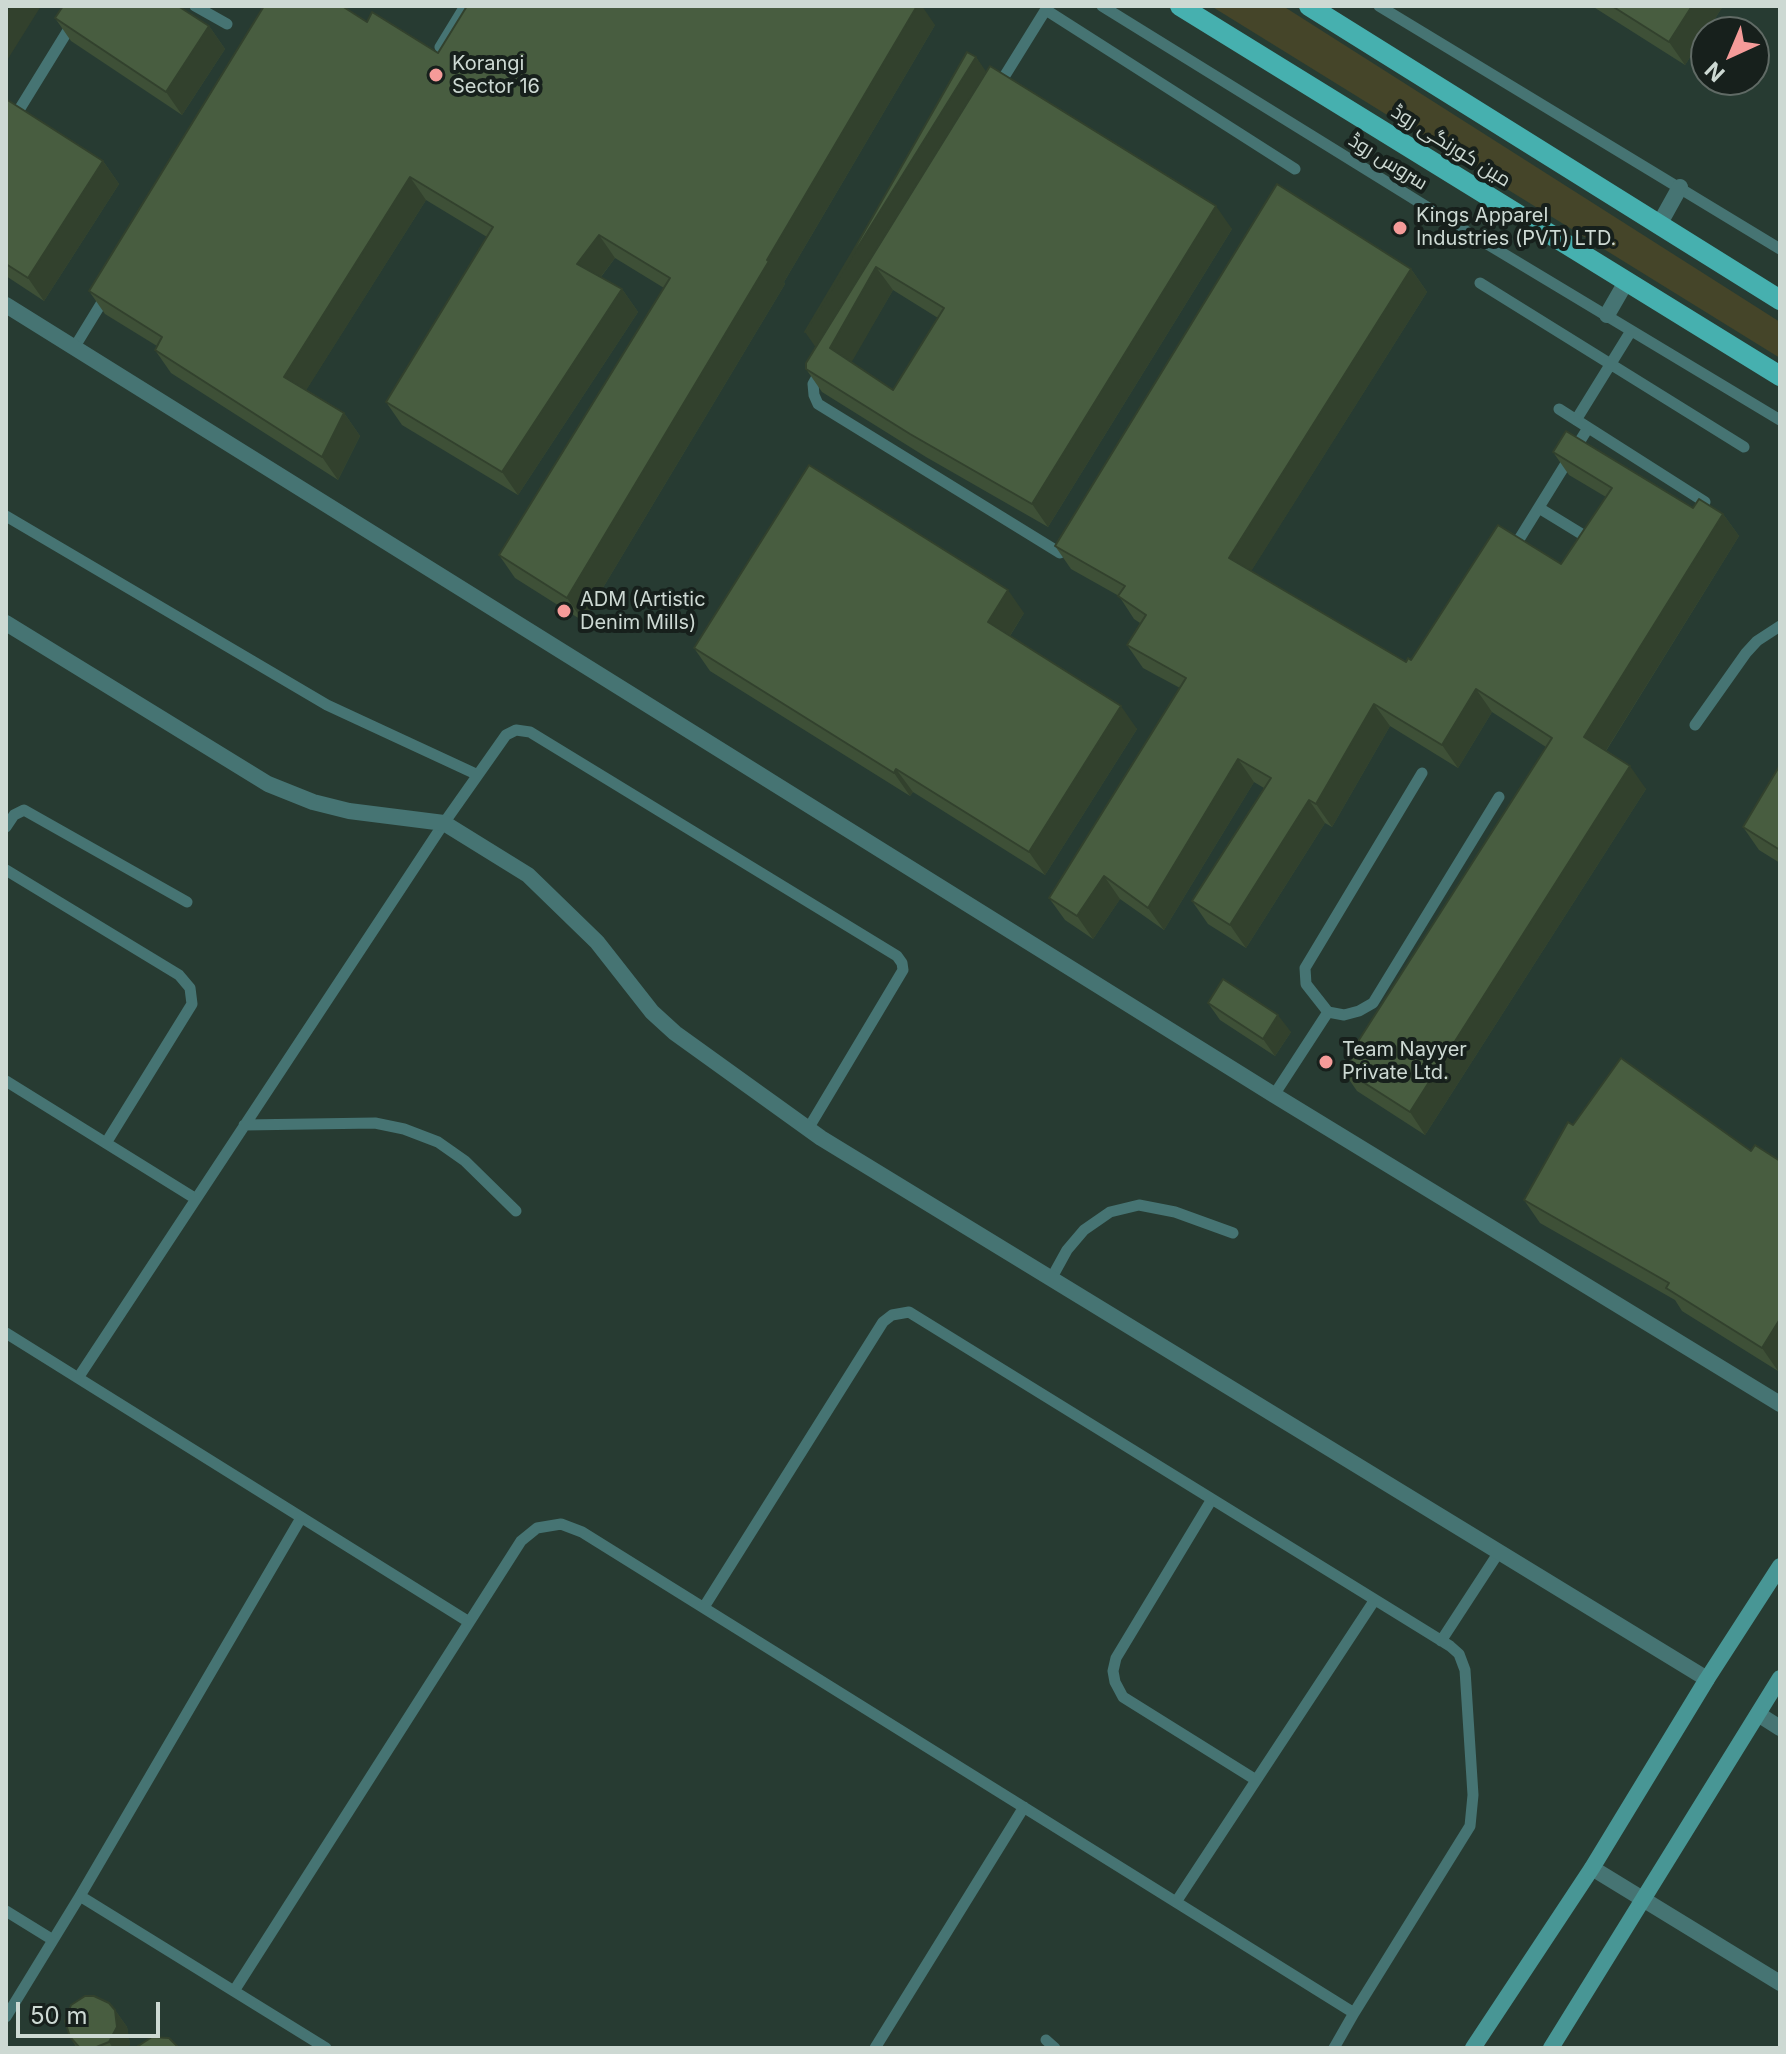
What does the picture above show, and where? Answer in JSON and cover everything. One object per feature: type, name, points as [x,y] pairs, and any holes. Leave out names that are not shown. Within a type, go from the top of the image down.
[{"type":"main road","name":"مین کورنگی روڈ","points":[[1180,6],[1780,376]]},
{"type":"main road","points":[[1309,6],[1780,300]]},
{"type":"main road","points":[[1473,2048],[1592,1868],[1780,1566]]},
{"type":"main road","points":[[1551,2048],[1780,1678]]},
{"type":"street","points":[[1660,223],[1680,187]]},
{"type":"street","points":[[1607,315],[1626,282]]},
{"type":"street","points":[[6,305],[1274,1095],[1780,1404]]},
{"type":"street","points":[[6,623],[268,784],[313,802],[349,811],[444,823],[528,875],[597,942],[663,1022],[808,1129],[1707,1679]]},
{"type":"street","points":[[1758,1714],[1780,1728]]},
{"type":"street","points":[[1592,1868],[1780,1983]]},
{"type":"lane","points":[[6,131],[83,6]]},
{"type":"lane","points":[[195,6],[227,24]]},
{"type":"lane","points":[[440,47],[465,6]]},
{"type":"lane","name":"سروس روڈ","points":[[1102,6],[1780,420]]},
{"type":"lane","points":[[1379,6],[1780,249]]},
{"type":"lane","points":[[994,93],[1047,8],[1295,169]]},
{"type":"lane","points":[[74,348],[116,280]]},
{"type":"lane","points":[[1480,283],[1744,447]]},
{"type":"lane","points":[[1576,420],[1631,331]]},
{"type":"lane","points":[[830,356],[813,384],[818,404],[1060,553]]},
{"type":"lane","points":[[1559,409],[1705,502]]},
{"type":"lane","points":[[1518,541],[1588,428]]},
{"type":"lane","points":[[1539,508],[1593,541]]},
{"type":"lane","points":[[6,516],[327,705],[478,775]]},
{"type":"lane","points":[[1695,725],[1746,653],[1757,641],[1780,626]]},
{"type":"lane","points":[[78,1378],[444,823],[506,735],[516,730],[530,732],[897,956],[903,970],[808,1129]]},
{"type":"lane","points":[[1422,773],[1305,968],[1306,984],[1328,1012],[1344,1015],[1373,1003],[1499,797]]},
{"type":"lane","points":[[6,827],[14,815],[24,810],[187,902]]},
{"type":"lane","points":[[6,870],[179,975],[190,988],[192,1004],[106,1143]]},
{"type":"lane","points":[[1274,1095],[1328,1012]]},
{"type":"lane","points":[[8,1086],[196,1199]]},
{"type":"lane","points":[[244,1125],[375,1123],[404,1129],[438,1142],[465,1161],[516,1211]]},
{"type":"lane","points":[[1051,1279],[1067,1250],[1084,1230],[1110,1212],[1139,1205],[1175,1212],[1233,1233]]},
{"type":"lane","points":[[704,1607],[883,1322],[900,1312],[909,1312],[1441,1641],[1459,1654],[1465,1670],[1473,1795],[1470,1826],[1334,2048]]},
{"type":"lane","points":[[6,1333],[469,1622]]},
{"type":"lane","points":[[1212,1499],[1116,1658],[1115,1682],[1123,1697],[1256,1780]]},
{"type":"lane","points":[[6,2017],[301,1518]]},
{"type":"lane","points":[[234,1991],[521,1541],[537,1528],[561,1524],[582,1532],[704,1607],[1354,2013]]},
{"type":"lane","points":[[1441,1641],[1499,1552]]},
{"type":"lane","points":[[1176,1902],[1374,1601]]},
{"type":"lane","points":[[875,2048],[1024,1807]]},
{"type":"lane","points":[[80,1896],[326,2048]]},
{"type":"lane","points":[[6,1911],[53,1940]]},
{"type":"shaded area","points":[[1211,6],[1283,6],[1780,322],[1780,358]]},
{"type":"building","points":[[63,6],[178,6],[209,26],[166,92],[55,18]]},
{"type":"building","points":[[264,6],[342,6],[367,22],[372,12],[438,53],[467,6],[917,6],[567,598],[499,555],[670,278],[599,235],[577,264],[622,289],[502,472],[386,402],[493,227],[410,177],[284,377],[344,413],[322,457],[155,350],[162,337],[89,291]]},
{"type":"building","points":[[1612,6],[1692,6],[1669,42]]},
{"type":"building","points":[[967,52],[976,57],[805,332],[852,253]]},
{"type":"building","points":[[990,66],[1216,206],[1032,504],[910,434],[806,369],[806,363]],"holes":[[[876,267],[944,308],[893,390],[830,348]]]},
{"type":"building","points":[[6,99],[103,161],[28,278],[6,264]]},
{"type":"building","points":[[1277,184],[1411,269],[1229,558],[1406,662],[1408,658],[1411,660],[1498,525],[1561,564],[1612,488],[1553,452],[1566,431],[1693,508],[1699,499],[1723,514],[1584,737],[1630,766],[1410,1112],[1341,1068],[1552,738],[1476,689],[1442,745],[1374,704],[1316,804],[1309,800],[1230,925],[1192,901],[1271,778],[1238,759],[1148,908],[1104,876],[1077,916],[1049,898],[1186,678],[1127,645],[1146,615],[1118,596],[1125,586],[1055,546]]},
{"type":"building","points":[[809,465],[1008,590],[988,622],[1121,706],[1029,852],[896,769],[894,773],[694,648]]},
{"type":"building","points":[[1780,765],[1780,850],[1743,827]]},
{"type":"building","points":[[1223,979],[1278,1015],[1263,1039],[1208,1003]]},
{"type":"building","points":[[1621,1058],[1751,1151],[1755,1145],[1780,1161],[1780,1319],[1762,1348],[1666,1288],[1669,1283],[1524,1200],[1568,1122],[1573,1125]]},
{"type":"building","points":[[85,1996],[94,1996],[109,2003],[115,2010],[117,2027],[109,2042],[94,2048],[79,2047],[70,2037],[65,2021],[71,2005]]},
{"type":"building","points":[[152,2037],[169,2038],[179,2048],[135,2048]]},
{"type":"place","name":"Korangi Sector 16","points":[[436,75]]},
{"type":"place","name":"Kings Apparel Industries (PVT) LTD.","points":[[1400,228]]},
{"type":"place","name":"ADM (Artistic Denim Mills)","points":[[564,611]]},
{"type":"place","name":"Team Nayyer Private Ltd.","points":[[1326,1062]]}]
